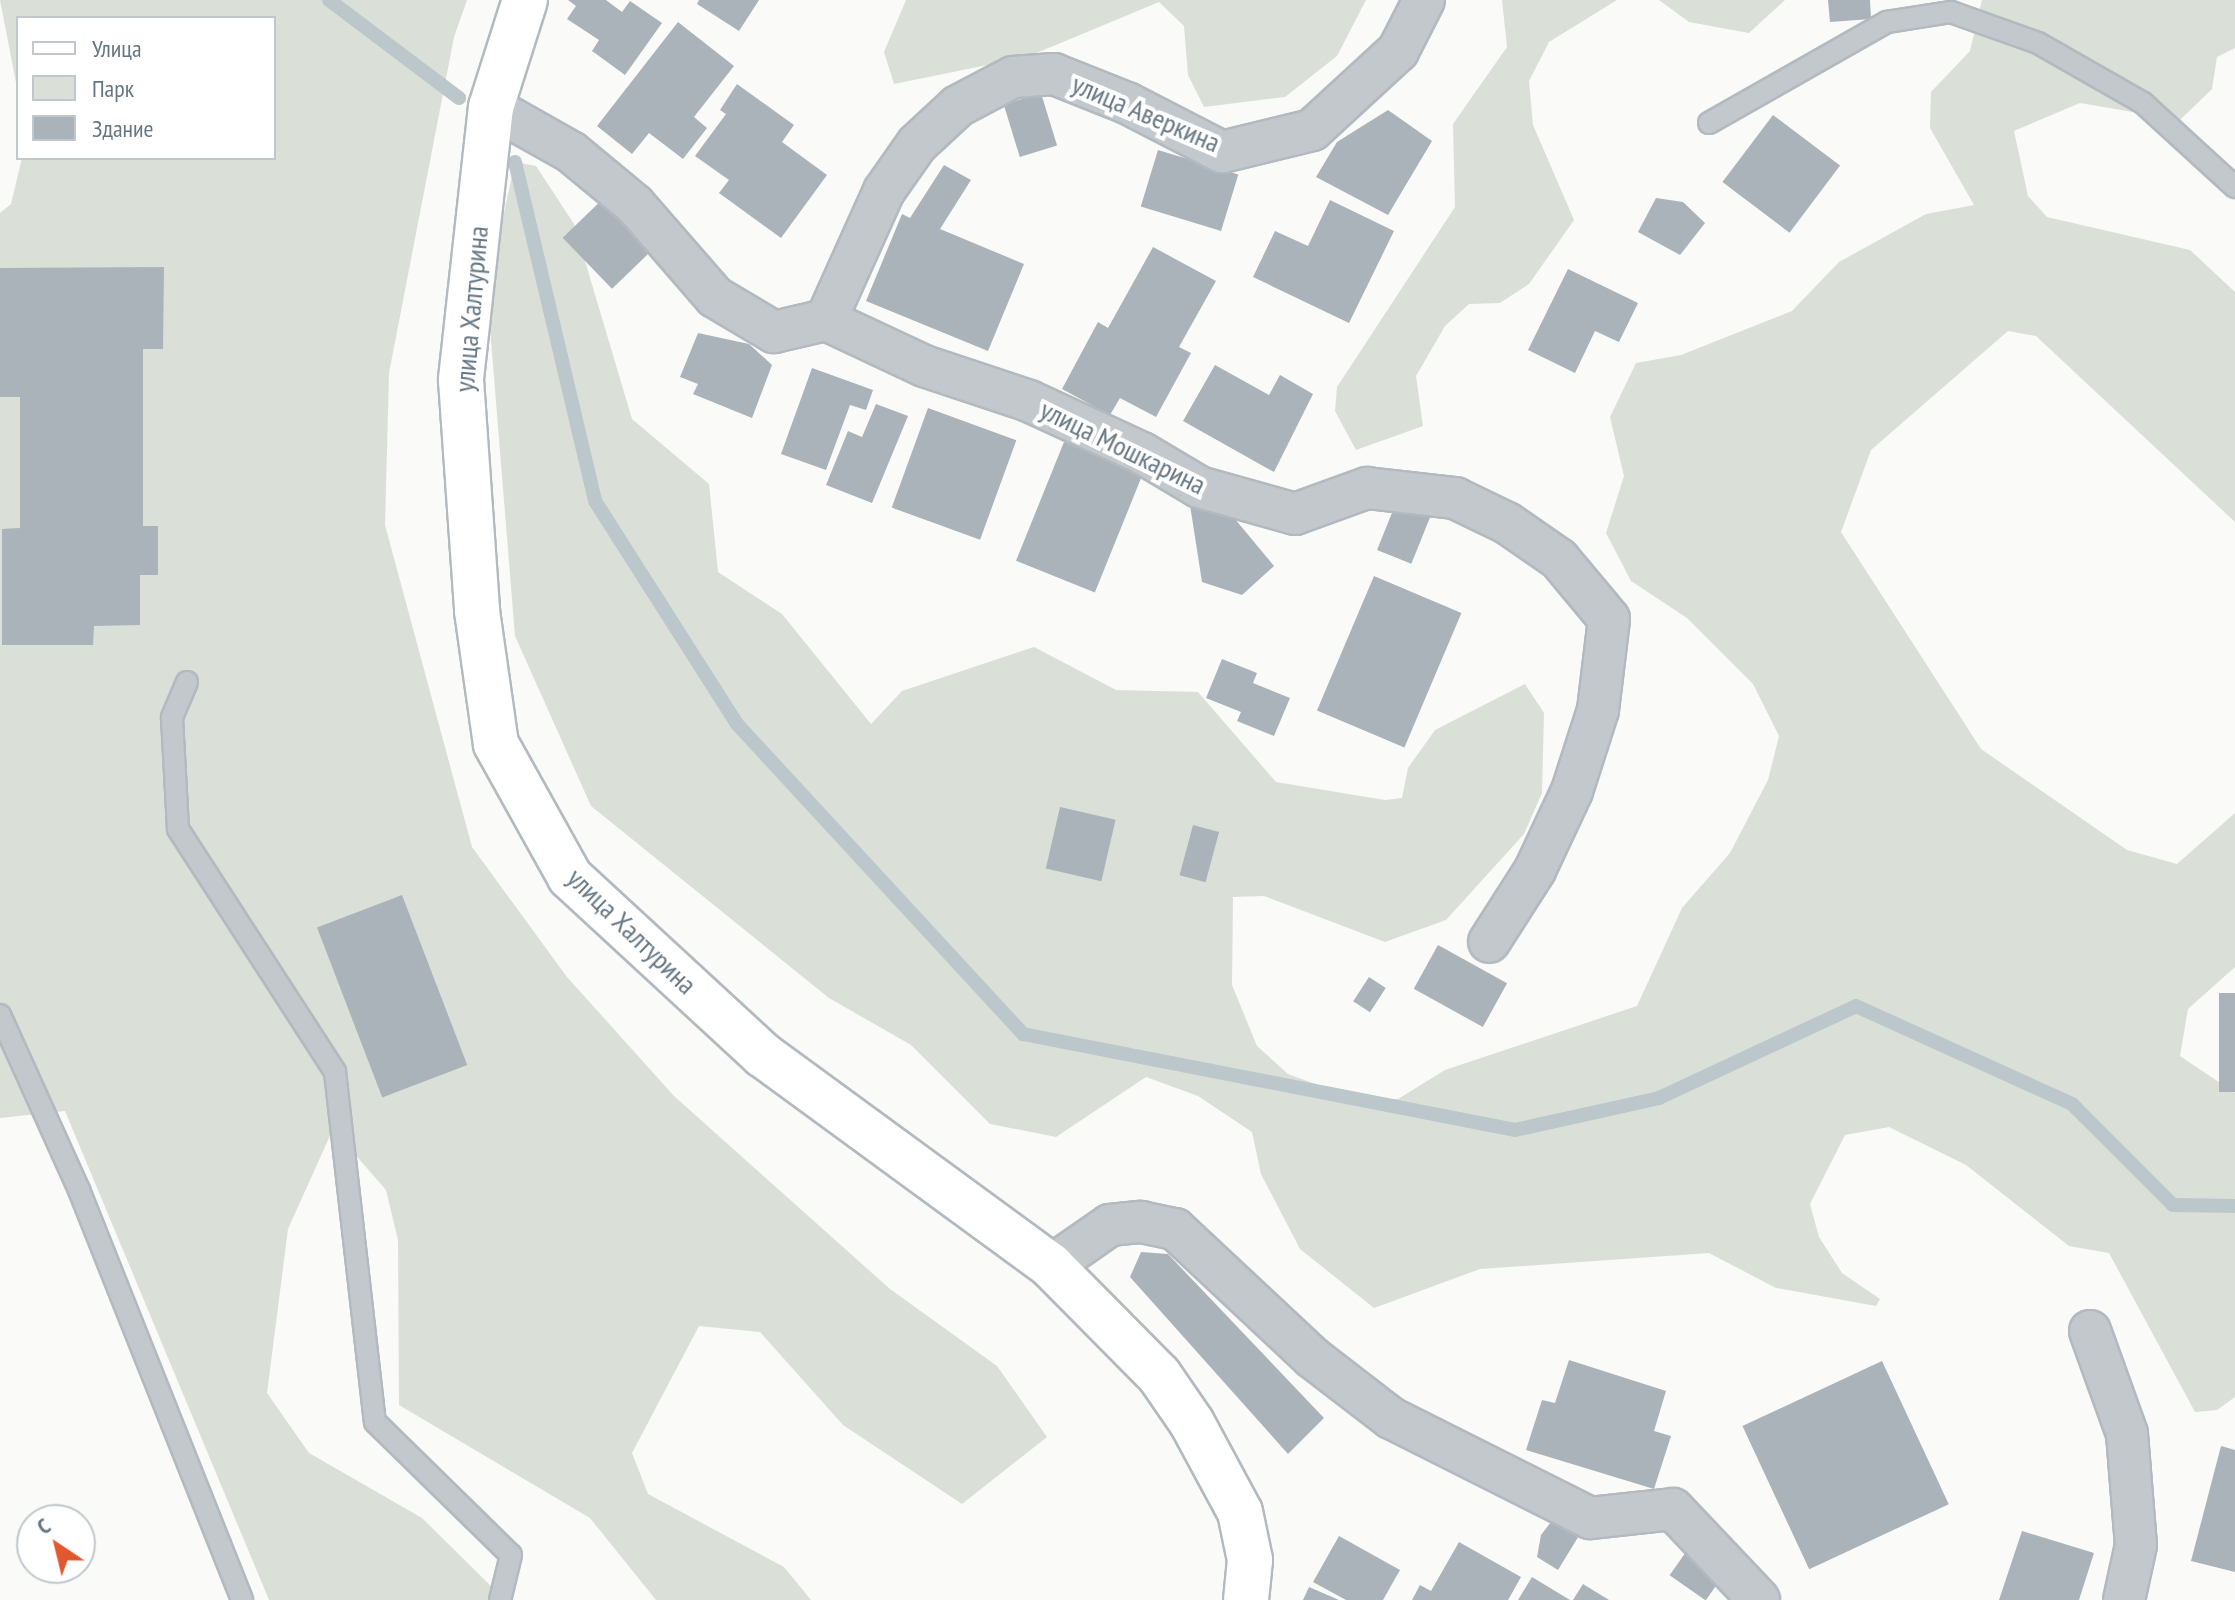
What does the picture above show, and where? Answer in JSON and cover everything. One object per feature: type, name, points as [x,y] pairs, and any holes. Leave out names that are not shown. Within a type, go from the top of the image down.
[{"type":"street","name":"улица Халтурина","points":[[525,0],[491,107],[461,380],[477,611],[496,744],[570,877],[763,1055],[1051,1266],[1159,1375],[1192,1423],[1240,1512],[1250,1560],[1246,1600]]},
{"type":"street","name":"улица Аверкина","points":[[826,320],[884,191],[917,144],[958,106],[1013,77],[1054,74],[1127,103],[1222,152],[1312,130],[1398,51],[1424,0]]},
{"type":"street","points":[[491,107],[571,152],[635,205],[715,297],[774,332],[826,320]]},
{"type":"street","name":"улица Мошкарина","points":[[826,320],[924,366],[1029,401],[1142,453],[1199,487],[1295,514],[1367,488],[1455,498],[1507,523],[1559,559],[1609,619],[1598,710],[1572,791],[1535,870],[1489,942]]},
{"type":"street","points":[[1051,1266],[1110,1225],[1141,1222],[1175,1229],[1313,1358],[1391,1418],[1590,1518],[1673,1509],[1759,1600]]},
{"type":"street","points":[[2090,1331],[2127,1434],[2136,1545],[2124,1600]]},
{"type":"lane","points":[[1709,123],[1887,22],[1951,12],[2038,43],[2143,103],[2235,187]]},
{"type":"lane","points":[[187,682],[172,718],[178,829],[335,1072],[375,1422],[511,1555],[500,1600]]},
{"type":"lane","points":[[0,1015],[79,1190],[242,1600]]},
{"type":"green space","points":[[0,0],[467,0],[454,37],[389,373],[385,525],[472,847],[567,977],[674,1096],[890,1289],[997,1366],[1047,1437],[962,1504],[843,1425],[760,1332],[699,1326],[632,1453],[648,1494],[784,1567],[811,1600],[656,1600],[590,1518],[399,1405],[398,1240],[386,1190],[333,1129],[288,1229],[267,1393],[309,1453],[422,1518],[505,1600],[269,1600],[65,1111],[0,1118],[0,213],[11,204],[22,160],[276,160],[276,16],[16,16],[16,83]]},
{"type":"green space","points":[[906,0],[1366,0],[1337,56],[1285,97],[1204,107],[1188,75],[1184,26],[1159,2],[1027,57],[894,84],[884,52]]},
{"type":"green space","points":[[1502,0],[1617,0],[1549,42],[1529,81],[1533,125],[1574,220],[1529,284],[1500,303],[1469,304],[1445,326],[1416,376],[1423,426],[1356,450],[1335,411],[1337,387],[1455,207],[1453,124],[1507,47]]},
{"type":"green space","points":[[1659,0],[1785,0],[1749,33],[1689,22]]},
{"type":"green space","points":[[1982,0],[2235,0],[2235,48],[2217,57],[2212,89],[2180,120],[2080,103],[2014,131],[2028,196],[2047,217],[2190,250],[2235,292],[2235,522],[2036,336],[2008,331],[1871,450],[1841,532],[1981,749],[2127,850],[2177,864],[2235,813],[2235,967],[2188,1009],[2180,1056],[2235,1093],[2235,1397],[2217,1410],[2195,1412],[2109,1253],[2069,1246],[1966,1165],[1889,1127],[1845,1135],[1810,1204],[1819,1237],[1842,1273],[1880,1299],[1876,1306],[1776,1288],[1709,1253],[1480,1269],[1374,1308],[1300,1249],[1261,1174],[1252,1132],[1198,1096],[1146,1077],[1056,1137],[990,1124],[911,1045],[829,998],[591,806],[515,636],[490,328],[496,249],[515,162],[536,166],[574,224],[632,419],[709,484],[718,572],[782,614],[871,724],[902,691],[1034,647],[1116,690],[1198,692],[1276,782],[1385,800],[1402,798],[1408,768],[1435,730],[1525,684],[1544,713],[1542,793],[1524,834],[1446,920],[1385,942],[1264,896],[1233,897],[1232,985],[1257,1046],[1288,1074],[1359,1100],[1398,1099],[1445,1070],[1637,1006],[1682,908],[1730,853],[1768,780],[1779,736],[1753,684],[1687,618],[1631,581],[1606,533],[1624,476],[1610,417],[1636,363],[1681,355],[1792,311],[1839,262],[1926,214],[1974,205],[1930,128],[1931,92],[1970,51]]},
{"type":"building","points":[[568,0],[606,0],[622,12],[630,1],[662,23],[625,75],[592,51],[599,40],[567,19],[576,6]]},
{"type":"building","points":[[699,0],[759,0],[739,31],[697,4]]},
{"type":"building","points":[[1828,0],[1870,0],[1871,19],[1830,22]]},
{"type":"building","points":[[678,22],[734,66],[694,117],[707,128],[683,159],[649,133],[632,154],[597,126]]},
{"type":"building","points":[[737,84],[794,125],[782,142],[827,175],[781,238],[719,193],[729,180],[695,156],[726,114],[720,110]]},
{"type":"building","points":[[1041,93],[1057,146],[1020,157],[1004,104]]},
{"type":"building","points":[[1388,110],[1432,141],[1388,215],[1316,177],[1337,142]]},
{"type":"building","points":[[1773,115],[1840,166],[1790,233],[1722,182]]},
{"type":"building","points":[[1158,150],[1238,175],[1221,231],[1141,206]]},
{"type":"building","points":[[944,165],[971,180],[940,229],[1024,264],[988,351],[866,301],[902,214],[910,218]]},
{"type":"building","points":[[608,194],[657,245],[612,289],[563,238]]},
{"type":"building","points":[[1656,198],[1683,202],[1705,223],[1680,255],[1638,232]]},
{"type":"building","points":[[1330,200],[1394,231],[1349,323],[1253,277],[1275,231],[1308,246]]},
{"type":"building","points":[[1153,247],[1216,281],[1179,347],[1191,353],[1156,417],[1120,398],[1110,415],[1062,389],[1098,322],[1108,328]]},
{"type":"building","points":[[164,267],[163,349],[143,349],[143,526],[158,526],[158,575],[140,575],[140,625],[94,626],[93,645],[2,645],[2,529],[20,528],[20,397],[0,397],[0,268]]},
{"type":"building","points":[[1568,269],[1638,303],[1619,342],[1595,331],[1575,373],[1528,350]]},
{"type":"building","points":[[698,333],[749,344],[772,365],[752,418],[693,394],[698,384],[680,377]]},
{"type":"building","points":[[1215,365],[1269,395],[1280,375],[1313,394],[1274,472],[1183,421]]},
{"type":"building","points":[[812,368],[873,390],[866,410],[850,405],[826,470],[781,454]]},
{"type":"building","points":[[876,404],[908,416],[872,503],[826,485],[848,431],[862,437]]},
{"type":"building","points":[[928,408],[1016,440],[980,540],[892,508]]},
{"type":"building","points":[[1064,442],[1143,474],[1095,593],[1016,561]]},
{"type":"building","points":[[1215,495],[1274,566],[1242,595],[1202,582],[1190,505]]},
{"type":"building","points":[[1398,498],[1432,512],[1411,564],[1377,550]]},
{"type":"building","points":[[1374,576],[1461,613],[1404,748],[1317,710]]},
{"type":"building","points":[[1222,659],[1257,673],[1253,683],[1290,698],[1274,736],[1237,721],[1241,712],[1206,698]]},
{"type":"building","points":[[1060,807],[1116,820],[1101,881],[1046,868]]},
{"type":"building","points":[[1193,825],[1219,832],[1206,882],[1180,875]]},
{"type":"building","points":[[402,895],[467,1065],[382,1098],[317,928]]},
{"type":"building","points":[[1438,945],[1507,983],[1483,1027],[1414,989]]},
{"type":"building","points":[[1369,977],[1386,988],[1370,1012],[1353,1001]]},
{"type":"building","points":[[2219,993],[2235,993],[2235,1092],[2219,1092]]},
{"type":"building","points":[[1141,1252],[1168,1254],[1324,1418],[1288,1454],[1130,1277]]},
{"type":"building","points":[[1569,1360],[1666,1391],[1654,1431],[1671,1436],[1654,1489],[1526,1450],[1542,1400],[1555,1403]]},
{"type":"building","points":[[1882,1361],[1949,1504],[1809,1569],[1742,1426]]},
{"type":"building","points":[[2221,1446],[2235,1450],[2235,1572],[2191,1561]]},
{"type":"building","points":[[1554,1518],[1580,1534],[1558,1570],[1537,1557],[1541,1535]]},
{"type":"building","points":[[2022,1531],[2094,1553],[2079,1600],[1999,1600]]},
{"type":"building","points":[[1339,1536],[1400,1570],[1383,1600],[1346,1600],[1313,1582]]},
{"type":"building","points":[[1459,1542],[1521,1577],[1508,1600],[1412,1600],[1420,1585],[1431,1591]]},
{"type":"building","points":[[1688,1549],[1724,1574],[1706,1600],[1670,1575]]},
{"type":"building","points":[[1532,1577],[1570,1600],[1518,1600]]},
{"type":"building","points":[[1583,1584],[1609,1600],[1573,1600]]},
{"type":"building","points":[[1309,1587],[1339,1600],[1303,1600]]},
{"type":"waterway","points":[[329,0],[459,98]]},
{"type":"waterway","points":[[515,162],[595,501],[737,724],[1023,1034],[1515,1130],[1659,1098],[1856,1006],[2072,1104],[2173,1205],[2235,1206]]}]
